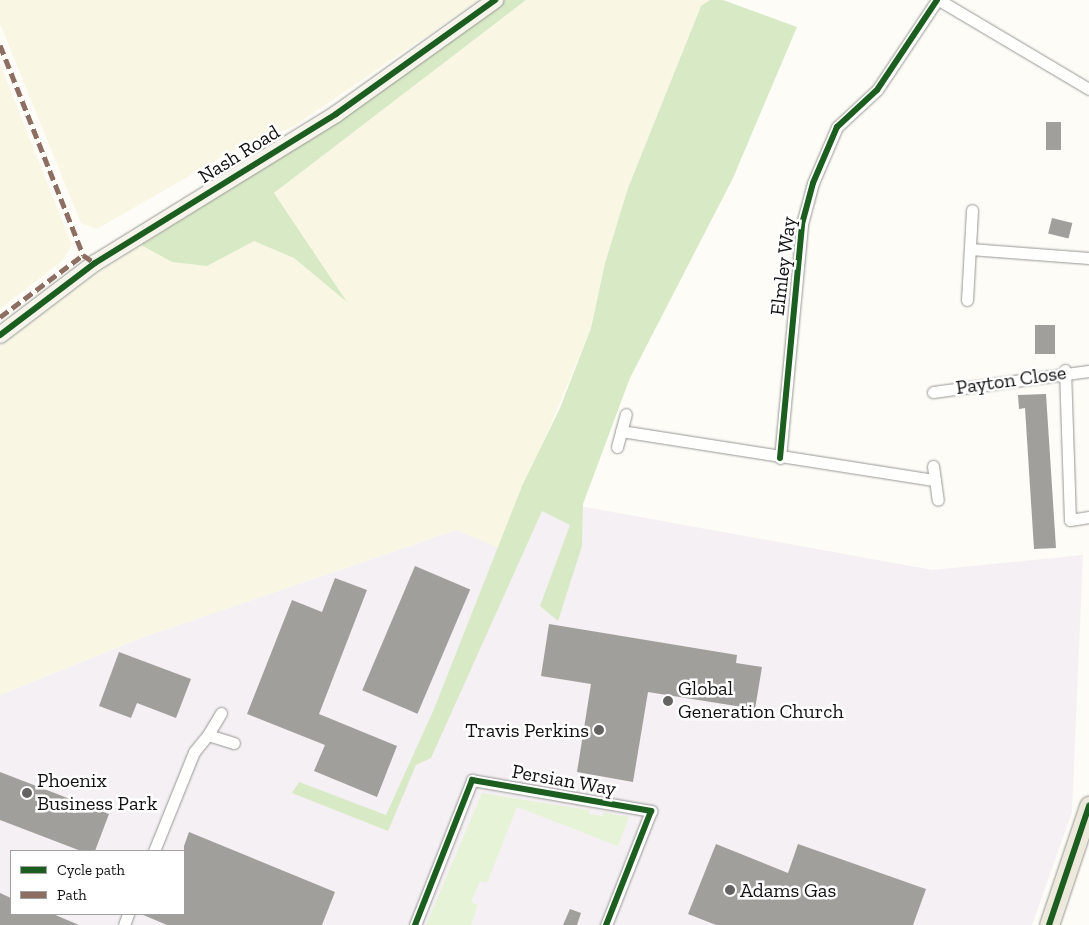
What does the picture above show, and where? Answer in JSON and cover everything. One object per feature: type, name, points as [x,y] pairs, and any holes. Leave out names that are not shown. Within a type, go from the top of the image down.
[{"type":"main road","points":[[1049,925],[1089,806]]},
{"type":"street","name":"Nash Road","points":[[0,336],[95,263],[336,114],[495,0]]},
{"type":"street","points":[[938,0],[1089,89]]},
{"type":"street","name":"Elmley Way","points":[[780,458],[802,224],[813,182],[837,127],[877,90],[938,0]]},
{"type":"street","points":[[967,300],[972,210]]},
{"type":"street","points":[[970,249],[1089,258]]},
{"type":"street","points":[[1065,370],[1070,520],[1089,517]]},
{"type":"street","name":"Payton Close","points":[[933,392],[1065,370],[1089,371]]},
{"type":"street","points":[[617,447],[626,414]]},
{"type":"street","points":[[621,431],[780,458],[935,480]]},
{"type":"street","points":[[934,466],[938,500]]},
{"type":"street","points":[[154,850],[194,752],[208,735],[221,713]]},
{"type":"street","points":[[208,735],[234,743]]},
{"type":"street","name":"Persian Way","points":[[415,925],[472,780],[651,811],[606,925]]},
{"type":"shaded area","points":[[0,0],[479,0],[293,127],[241,146],[97,229],[81,223],[0,24]]},
{"type":"shaded area","points":[[526,0],[710,0],[701,6],[628,188],[605,263],[591,328],[499,548],[456,530],[138,639],[0,695],[0,346],[97,273],[228,191],[343,298],[274,193]]},
{"type":"shaded area","points":[[0,64],[72,245],[62,261],[0,309]]},
{"type":"shaded area","points":[[536,498],[932,570],[1083,555],[1072,812],[1032,925],[0,925],[0,695],[138,639],[456,530]]},
{"type":"green space","points":[[503,0],[526,0],[274,193],[347,302],[294,258],[254,241],[207,266],[172,262],[141,245],[349,115]]},
{"type":"green space","points":[[710,0],[723,0],[797,27],[733,178],[630,378],[583,504],[582,546],[558,621],[540,606],[570,525],[542,511],[431,758],[416,765],[388,831],[292,793],[299,782],[386,815],[434,709],[522,486],[560,408],[591,328],[605,263],[628,188],[701,6]]},
{"type":"green space","points":[[482,793],[589,810],[589,814],[603,816],[603,812],[629,817],[618,846],[517,807],[487,883],[480,881],[471,902],[478,905],[471,925],[426,925]]},
{"type":"building","points":[[1046,122],[1061,122],[1061,150],[1046,150]]},
{"type":"building","points":[[1052,218],[1072,223],[1069,239],[1048,234]]},
{"type":"building","points":[[1035,325],[1055,325],[1055,354],[1035,354]]},
{"type":"building","points":[[1046,394],[1056,548],[1034,549],[1025,408],[1019,409],[1018,395]]},
{"type":"building","points":[[415,566],[470,589],[417,714],[362,690]]},
{"type":"building","points":[[335,578],[367,590],[319,714],[397,746],[377,797],[314,771],[325,745],[247,714],[292,600],[322,612]]},
{"type":"building","points":[[549,624],[737,655],[736,663],[762,667],[755,709],[648,692],[633,782],[577,772],[591,684],[541,676]]},
{"type":"building","points":[[119,652],[191,679],[176,718],[137,703],[131,718],[99,706]]},
{"type":"building","name":"Phoenix Business Park","points":[[0,772],[109,814],[95,850],[78,850],[0,820]]},
{"type":"building","points":[[189,832],[335,892],[322,925],[167,925],[143,915],[185,915],[184,846]]},
{"type":"building","points":[[716,844],[788,873],[798,844],[926,889],[913,925],[716,925],[688,914]]},
{"type":"building","points":[[0,893],[10,898],[10,915],[55,915],[79,925],[0,925]]},
{"type":"building","points":[[570,909],[581,913],[577,925],[563,925]]},
{"type":"marked path","points":[[0,45],[83,255],[95,263]]},
{"type":"marked path","points":[[0,317],[83,255]]},
{"type":"cycle path","points":[[0,335],[95,263],[336,114],[495,0]]},
{"type":"cycle path","points":[[780,458],[802,224],[813,183],[837,127],[877,90],[937,0]]},
{"type":"cycle path","points":[[415,925],[472,780],[651,811],[606,925]]},
{"type":"cycle path","points":[[1049,925],[1089,806]]},
{"type":"place","name":"Global Generation Church","points":[[668,701]]},
{"type":"place","name":"Travis Perkins","points":[[599,730]]},
{"type":"place","name":"Phoenix Business Park","points":[[27,793]]},
{"type":"place","name":"Adams Gas","points":[[730,890]]}]
